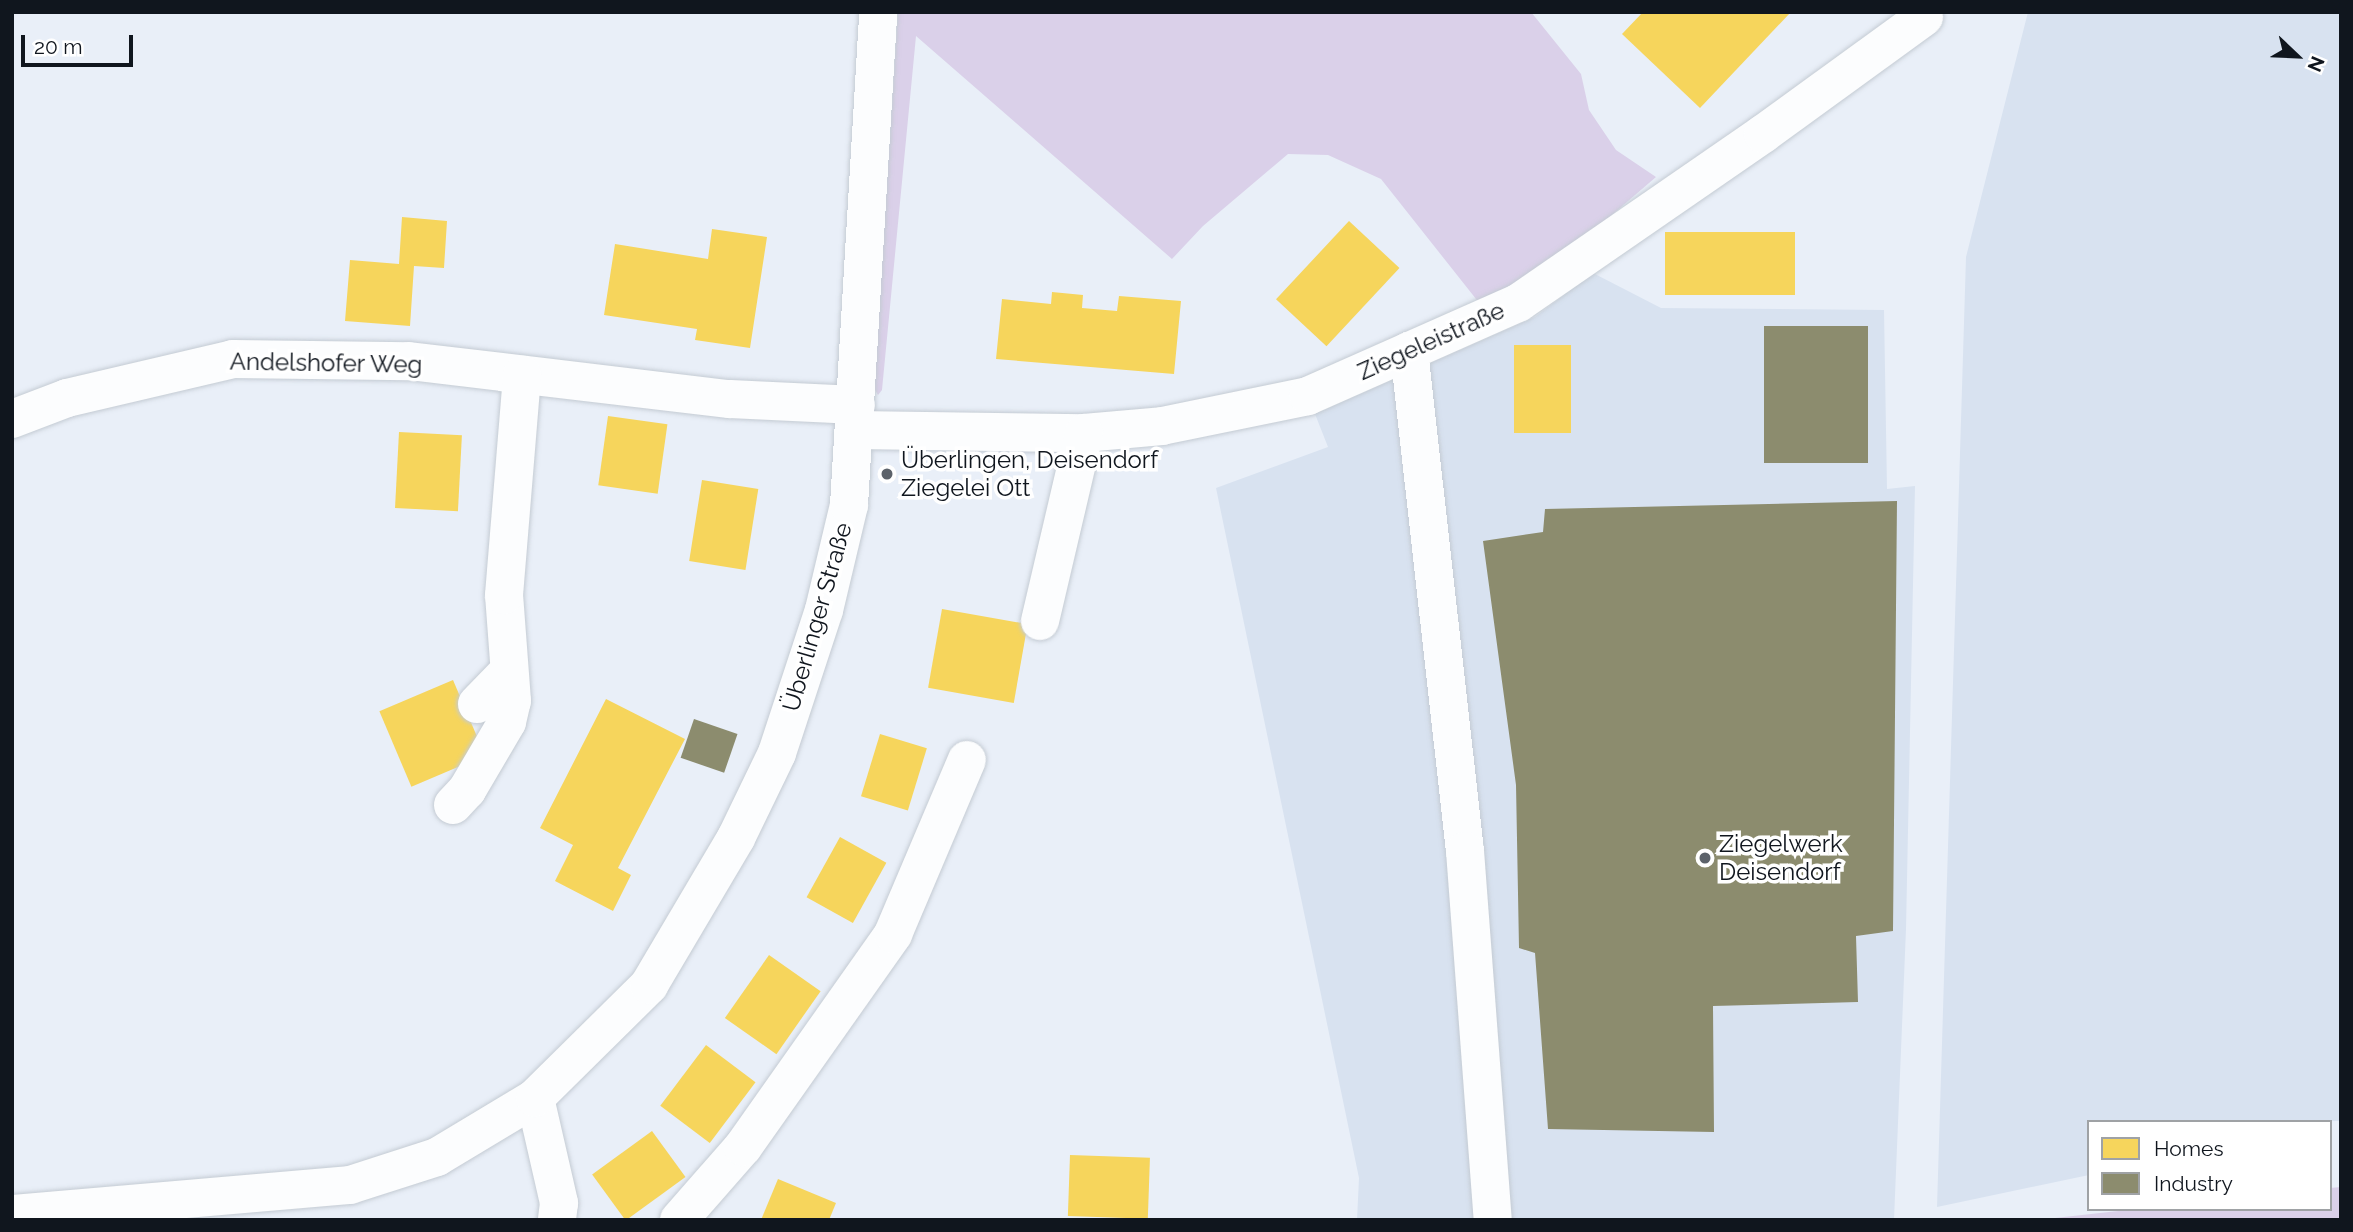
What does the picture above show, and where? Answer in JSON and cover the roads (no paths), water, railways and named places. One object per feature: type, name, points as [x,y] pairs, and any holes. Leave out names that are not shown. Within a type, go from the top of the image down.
[{"type":"street","name":"Überlinger Straße","points":[[12,1214],[350,1185],[438,1157],[535,1098],[649,985],[736,838],[776,753],[824,610],[849,505],[878,12]]},
{"type":"street","name":"Ziegeleistraße","points":[[856,418],[1084,433],[1162,426],[1308,396],[1518,303],[1763,134],[1924,17]]},
{"type":"street","points":[[1409,351],[1465,851],[1493,1220]]},
{"type":"street","name":"Andelshofer Weg","points":[[12,419],[67,398],[233,359],[409,361],[730,399],[856,418]]},
{"type":"street","points":[[453,805],[467,790],[507,722],[512,701],[503,596],[522,375]]},
{"type":"street","points":[[1040,621],[1084,433]]},
{"type":"street","points":[[477,704],[508,672]]},
{"type":"street","points":[[679,1220],[743,1147],[893,934],[967,760]]},
{"type":"street","points":[[535,1098],[566,1214]]},
{"type":"place","name":"Überlingen, Deisendorf Ziegelei Ott","points":[[887,474]]},
{"type":"place","name":"Ziegelwerk Deisendorf","points":[[1705,858]]}]
